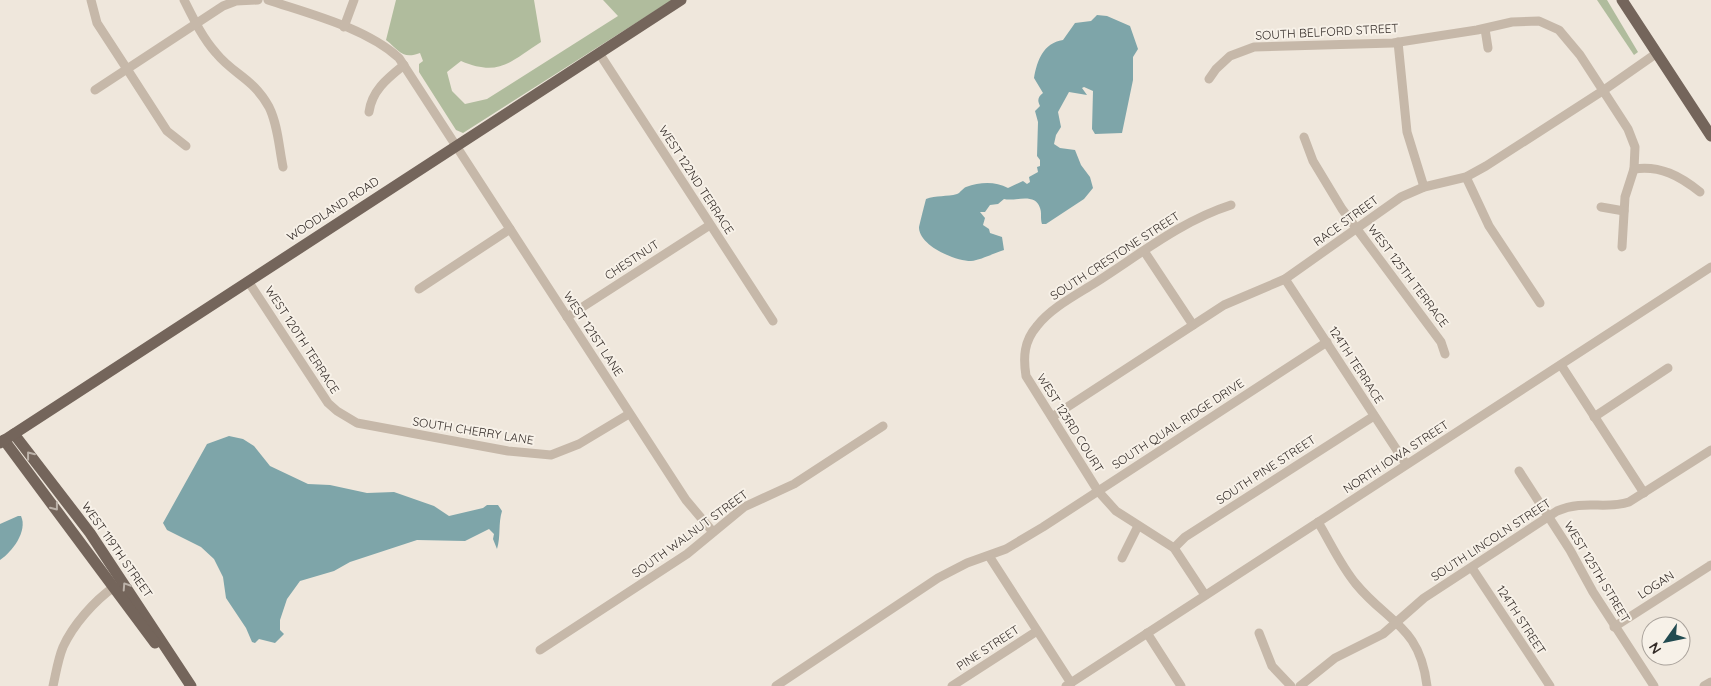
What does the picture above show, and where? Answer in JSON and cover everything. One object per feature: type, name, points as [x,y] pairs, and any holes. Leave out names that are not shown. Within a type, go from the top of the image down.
[{"type":"main road","name":"WOODLAND ROAD","points":[[2,441],[681,0]]},
{"type":"main road","points":[[1622,0],[1711,136]]},
{"type":"main road","name":"WEST 119TH STREET","points":[[14,434],[107,557],[191,686]]},
{"type":"main road","name":"WEST 119TH STREET","points":[[2,441],[114,587],[186,686]]},
{"type":"street","points":[[91,0],[97,23],[167,131],[186,146]]},
{"type":"street","points":[[184,0],[196,24],[216,54],[254,85],[261,95],[273,118],[283,167]]},
{"type":"street","points":[[95,90],[223,6],[236,1],[258,0]]},
{"type":"street","name":"WEST 121ST LANE","points":[[268,0],[344,27],[386,46],[404,65],[629,414],[686,500],[713,532]]},
{"type":"street","points":[[344,27],[354,0]]},
{"type":"street","name":"SOUTH BELFORD STREET","points":[[1209,79],[1216,69],[1230,56],[1254,47],[1398,42],[1485,29],[1512,22],[1539,21],[1559,30],[1604,90],[1628,129],[1634,147],[1634,169]]},
{"type":"street","points":[[1485,29],[1488,48]]},
{"type":"street","points":[[1398,42],[1408,132],[1424,187]]},
{"type":"street","name":"WEST 122ND TERRACE","points":[[599,53],[773,321]]},
{"type":"street","name":"RACE STREET","points":[[1052,417],[1224,305],[1285,278],[1401,197],[1424,187],[1466,177],[1604,90],[1657,53]]},
{"type":"street","points":[[368,112],[370,101],[375,92],[404,65]]},
{"type":"street","name":"WEST 125TH TERRACE","points":[[1304,137],[1322,177],[1441,342],[1444,354]]},
{"type":"street","points":[[1622,247],[1624,196],[1634,169],[1648,166],[1666,171],[1684,179],[1700,192]]},
{"type":"street","points":[[1466,177],[1489,226],[1540,303]]},
{"type":"street","name":"SOUTH CRESTONE STREET","points":[[1026,344],[1038,324],[1059,307],[1178,228],[1210,212],[1231,205]]},
{"type":"street","points":[[1601,207],[1624,210]]},
{"type":"street","name":"CHESTNUT","points":[[567,317],[710,224]]},
{"type":"street","points":[[419,289],[510,229]]},
{"type":"street","points":[[1144,251],[1193,325]]},
{"type":"street","name":"NORTH IOWA STREET","points":[[1069,684],[1711,267]]},
{"type":"street","name":"124TH TERRACE","points":[[1285,278],[1406,464]]},
{"type":"street","name":"WEST 120TH TERRACE","points":[[248,281],[328,403],[341,414],[357,423],[393,430]]},
{"type":"street","name":"SOUTH QUAIL RIDGE DRIVE","points":[[776,686],[938,578],[967,563],[989,556],[1043,527],[1327,342]]},
{"type":"street","name":"WEST 123RD COURT","points":[[1026,344],[1026,376],[1098,491],[1116,511],[1174,548],[1205,595]]},
{"type":"street","points":[[1561,364],[1644,493]]},
{"type":"street","points":[[1594,417],[1668,368]]},
{"type":"street","name":"SOUTH CHERRY LANE","points":[[393,430],[508,451],[551,455],[579,444],[629,414]]},
{"type":"street","name":"SOUTH PINE STREET","points":[[1174,548],[1185,537],[1374,416]]},
{"type":"street","name":"SOUTH WALNUT STREET","points":[[540,650],[687,554],[744,507],[794,484],[883,426]]},
{"type":"street","name":"SOUTH LINCOLN STREET","points":[[1300,686],[1335,658],[1375,639],[1398,622],[1424,598],[1557,511],[1577,505],[1622,504],[1644,493],[1711,450]]},
{"type":"street","name":"WEST 125TH STREET","points":[[1519,471],[1549,516],[1614,627],[1654,686]]},
{"type":"street","points":[[1318,522],[1355,583],[1398,622],[1415,645],[1427,686]]},
{"type":"street","points":[[1122,558],[1138,526]]},
{"type":"street","points":[[989,556],[1069,684]]},
{"type":"street","name":"LOGAN","points":[[1614,627],[1711,565]]},
{"type":"street","name":"124TH STREET","points":[[1472,568],[1550,686]]},
{"type":"street","points":[[53,686],[63,647],[101,596],[114,587]]},
{"type":"street","name":"PINE STREET","points":[[952,686],[1037,631]]},
{"type":"street","points":[[1147,633],[1181,686]]},
{"type":"street","points":[[1260,633],[1272,666],[1291,686]]},
{"type":"street","points":[[1704,686],[1711,682]]},
{"type":"green space","points":[[396,0],[534,0],[541,42],[504,65],[485,68],[461,61],[447,72],[452,91],[465,104],[487,99],[618,16],[603,0],[672,0],[463,133],[456,130],[419,72],[419,64],[423,61],[420,53],[405,55],[386,40]]},
{"type":"green space","points":[[1597,0],[1607,0],[1638,52],[1634,55]]},
{"type":"water","points":[[1097,15],[1107,16],[1130,26],[1138,49],[1133,57],[1133,80],[1122,133],[1095,134],[1092,129],[1093,91],[1084,87],[1082,88],[1087,95],[1069,92],[1058,112],[1061,127],[1056,135],[1054,144],[1060,148],[1075,150],[1081,165],[1090,177],[1093,188],[1084,199],[1046,224],[1042,224],[1040,208],[1034,200],[1004,199],[998,204],[990,205],[985,212],[980,212],[985,218],[983,225],[989,229],[990,233],[1002,237],[1004,250],[983,258],[971,261],[956,258],[939,251],[925,241],[919,228],[926,199],[957,194],[965,188],[977,184],[993,183],[1008,188],[1023,181],[1027,184],[1030,182],[1029,177],[1038,172],[1037,167],[1040,166],[1040,160],[1037,156],[1038,122],[1035,111],[1040,106],[1038,99],[1043,93],[1034,78],[1039,59],[1050,45],[1063,40],[1075,23],[1091,21]]},
{"type":"water","points":[[229,436],[243,439],[254,446],[270,466],[308,484],[330,485],[367,493],[394,492],[434,506],[449,516],[483,508],[487,505],[498,505],[502,511],[497,549],[493,539],[494,534],[489,529],[465,541],[417,540],[350,562],[334,571],[300,581],[287,599],[280,620],[280,630],[284,634],[275,643],[259,639],[255,643],[252,642],[246,628],[226,598],[223,577],[214,559],[201,547],[167,530],[163,523],[207,444]]},
{"type":"water","points":[[21,516],[23,522],[21,534],[14,547],[0,560],[0,524]]}]
